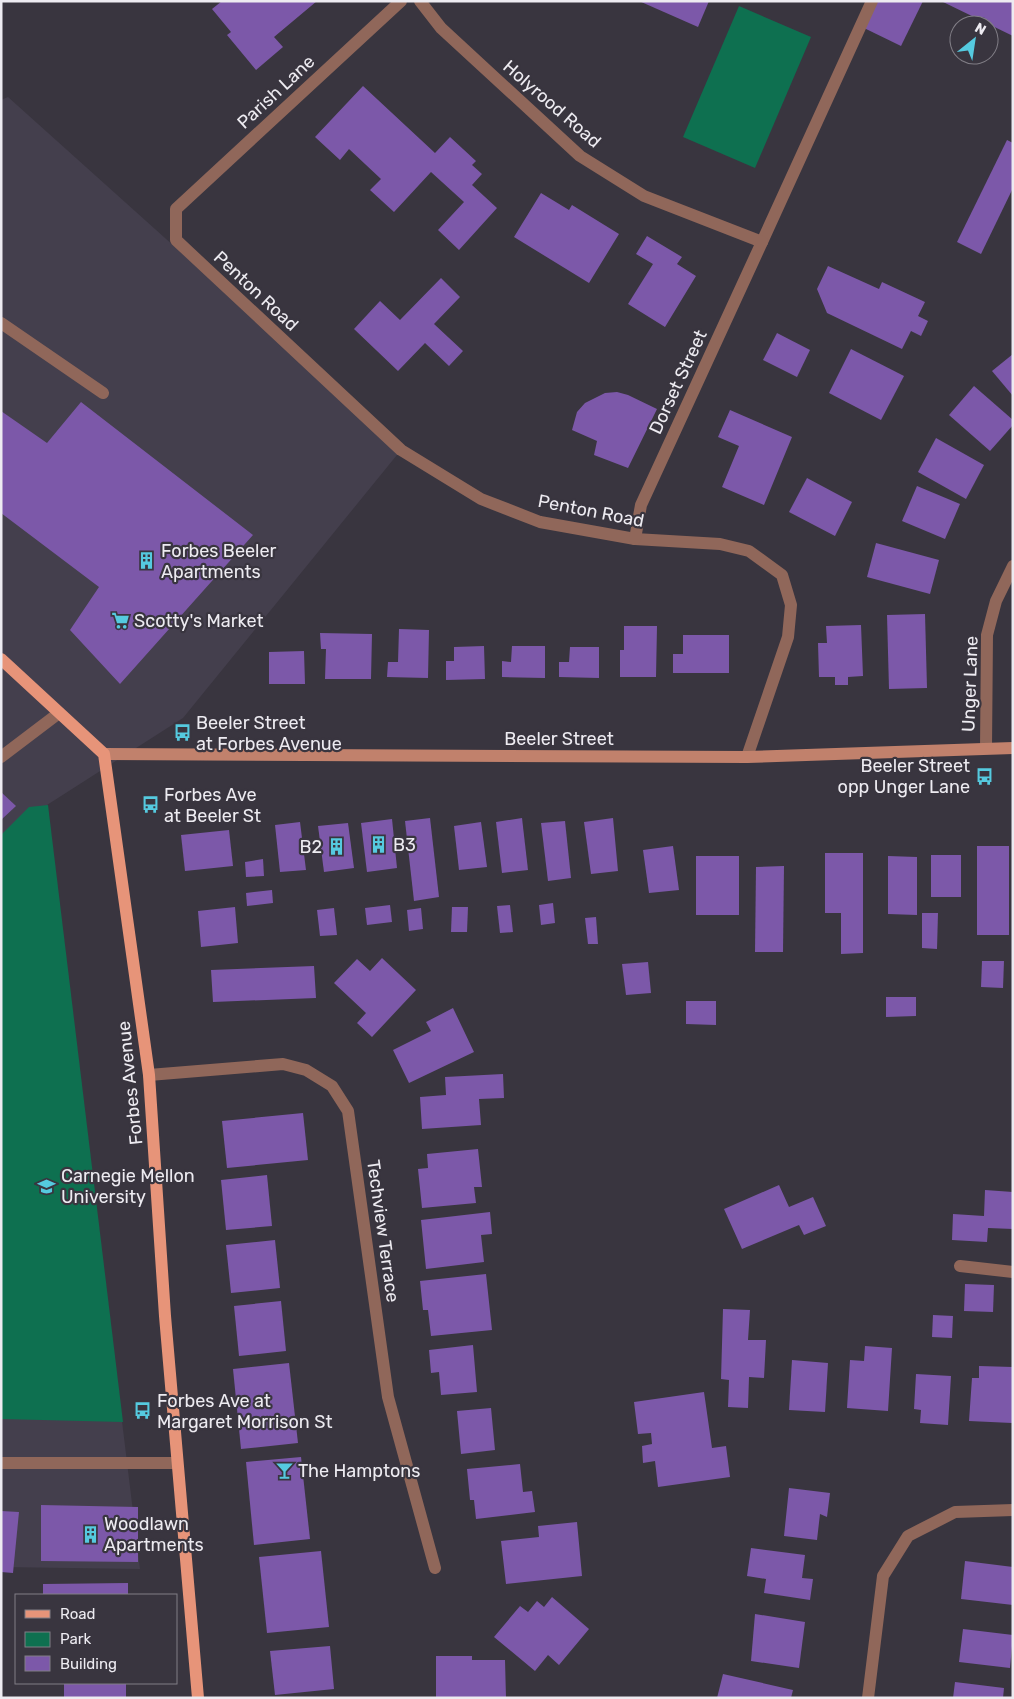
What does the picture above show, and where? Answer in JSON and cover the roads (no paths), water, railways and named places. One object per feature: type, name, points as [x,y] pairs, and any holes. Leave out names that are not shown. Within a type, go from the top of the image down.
[{"type":"main road","points":[[1,659],[104,754]]},
{"type":"main road","name":"Forbes Avenue","points":[[104,754],[149,1075],[177,1463],[198,1698]]},
{"type":"street","name":"Parish Lane","points":[[176,209],[401,1]]},
{"type":"street","name":"Holyrood Road","points":[[420,1],[441,28],[580,156],[644,196],[762,242]]},
{"type":"street","name":"Dorset Street","points":[[635,539],[641,505],[872,1]]},
{"type":"street","name":"Penton Road","points":[[176,209],[176,240],[401,450],[481,499],[540,522],[635,539],[720,544],[749,551],[782,575],[791,605],[788,637],[747,757]]},
{"type":"street","points":[[1,322],[103,393]]},
{"type":"street","name":"Unger Lane","points":[[986,748],[987,635],[996,601],[1013,566]]},
{"type":"street","points":[[1,757],[59,713]]},
{"type":"street","name":"Beeler Street","points":[[104,754],[747,757],[1013,748]]},
{"type":"street","name":"Techview Terrace","points":[[149,1075],[283,1064],[306,1070],[332,1086],[348,1111],[388,1397],[435,1568]]},
{"type":"street","points":[[960,1266],[1013,1272]]},
{"type":"street","points":[[1,1463],[177,1463]]},
{"type":"street","points":[[868,1698],[883,1576],[908,1536],[955,1512],[1013,1510]]},
{"type":"place","name":"Forbes Beeler Apartments","points":[[147,561]]},
{"type":"place","name":"Scotty's Market","points":[[120,621]]},
{"type":"place","name":"Beeler Street at Forbes Avenue","points":[[182,733]]},
{"type":"place","name":"Beeler Street opp Unger Lane","points":[[984,776]]},
{"type":"place","name":"Forbes Ave at Beeler St","points":[[150,805]]},
{"type":"place","name":"B3","points":[[379,845]]},
{"type":"place","name":"B2","points":[[336,847]]},
{"type":"place","name":"Carnegie Mellon University","points":[[47,1186]]},
{"type":"place","name":"Forbes Ave at Margaret Morrison St","points":[[143,1411]]},
{"type":"place","name":"The Hamptons","points":[[284,1471]]},
{"type":"place","name":"Woodlawn Apartments","points":[[90,1534]]}]
